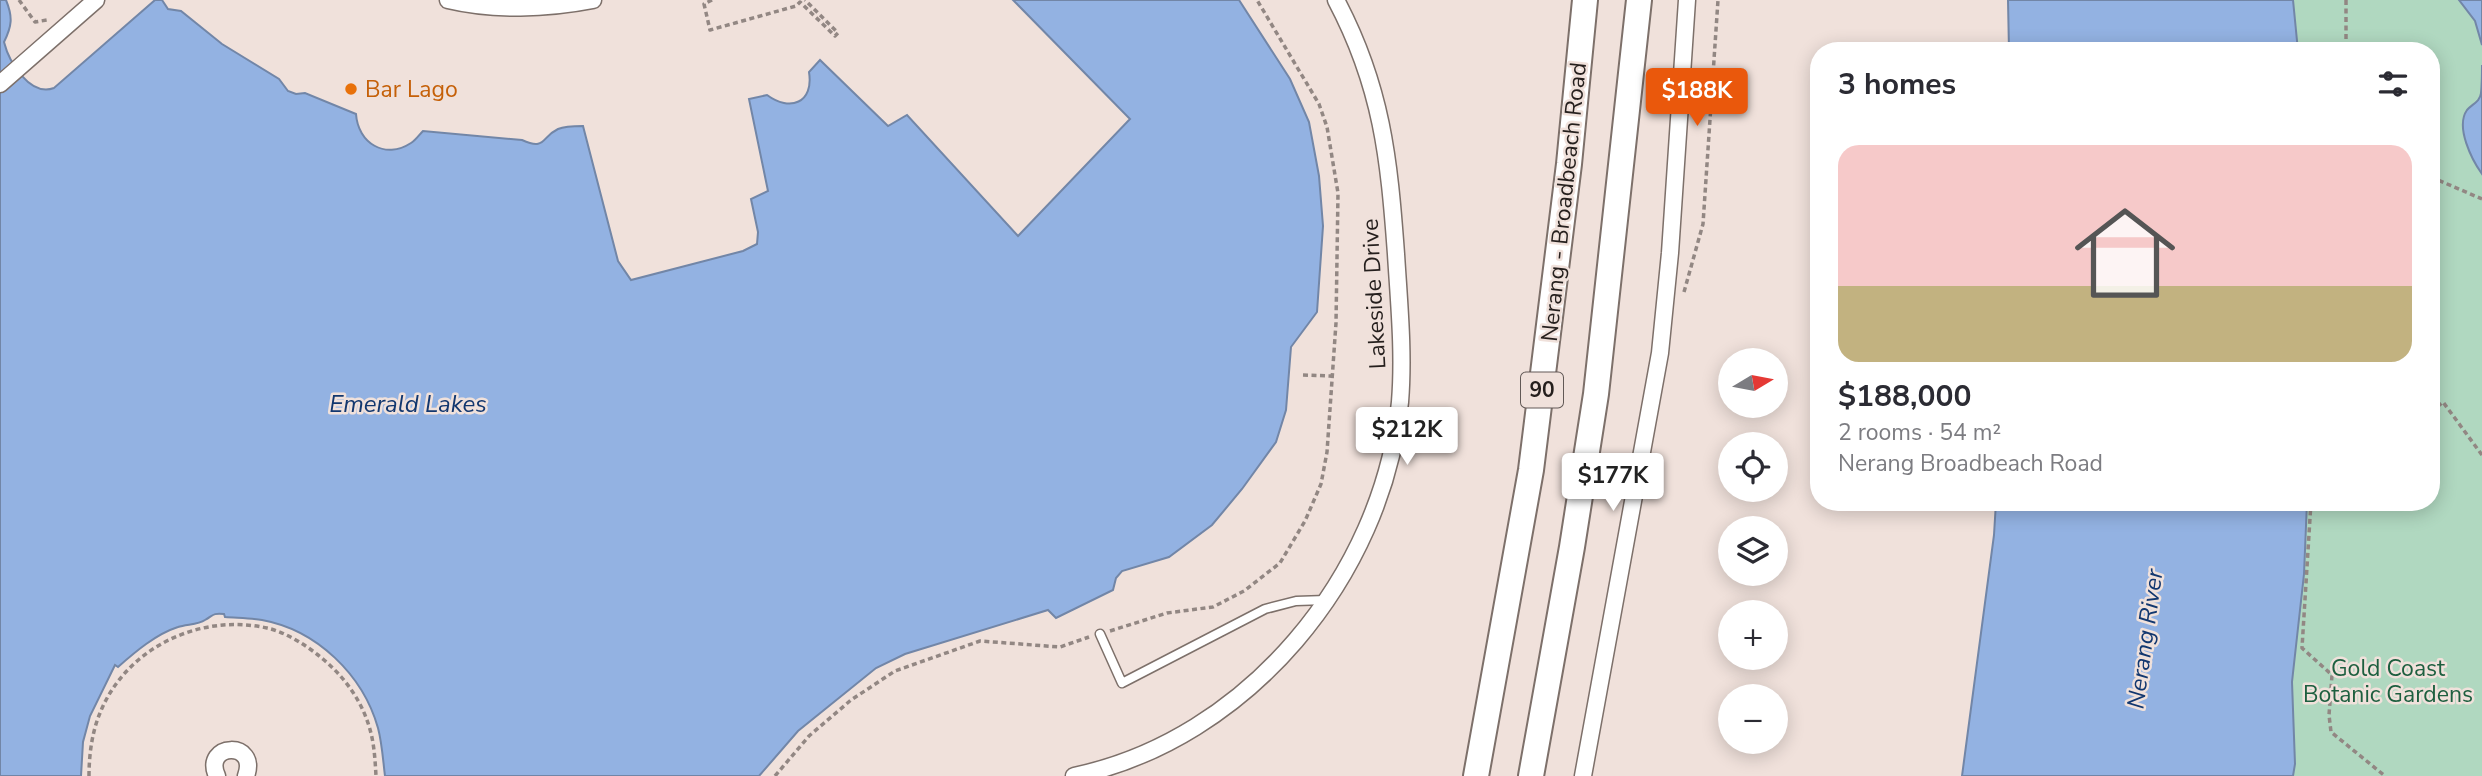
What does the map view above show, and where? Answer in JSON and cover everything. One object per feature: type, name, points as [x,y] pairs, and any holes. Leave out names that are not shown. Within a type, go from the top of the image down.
[{"type":"main road","name":"Nerang - Broadbeach Road","points":[[1476,776],[1531,470],[1563,219],[1585,0]]},
{"type":"main road","name":"90","points":[[1531,776],[1596,394],[1639,0]]},
{"type":"street","points":[[0,84],[96,0]]},
{"type":"street","points":[[448,0],[472,6],[593,0]]},
{"type":"street","name":"Lakeside Drive","points":[[1074,776],[1093,772],[1146,752],[1185,732],[1227,705],[1256,682],[1293,644],[1326,600],[1363,536],[1378,501],[1395,433],[1401,372],[1393,216],[1382,120],[1363,59],[1336,0]]},
{"type":"street","points":[[1583,776],[1660,353],[1670,253],[1687,0]]},
{"type":"street","points":[[217,776],[215,761],[221,753],[231,750],[237,750],[246,758],[249,769],[246,776]]},
{"type":"lane","points":[[1100,634],[1122,683],[1265,609],[1296,601],[1326,600]]},
{"type":"path","points":[[19,0],[35,22],[45,20],[67,25]]},
{"type":"path","points":[[712,0],[704,4],[710,30],[796,6],[800,2],[835,36],[838,33],[805,0]]},
{"type":"path","points":[[775,776],[809,736],[852,700],[895,671],[980,641],[1060,647],[1167,613],[1213,607],[1244,591],[1280,563],[1305,521],[1321,484],[1327,452],[1336,323],[1338,193],[1327,127],[1319,104],[1257,0]]},
{"type":"path","points":[[2346,0],[2346,42]]},
{"type":"path","points":[[2440,181],[2482,199]]},
{"type":"path","points":[[1303,374],[1332,376]]},
{"type":"path","points":[[2440,404],[2443,402],[2482,455]]},
{"type":"path","points":[[2310,511],[2302,648],[2332,675],[2329,715],[2331,732],[2385,776]]},
{"type":"path","points":[[89,776],[92,742],[99,714],[129,668],[148,652],[177,635],[216,625],[268,629],[302,643],[335,668],[355,695],[368,722],[374,742],[376,776]]},
{"type":"green space","name":"Gold Coast Botanic Gardens","points":[[2293,0],[2482,0],[2482,776],[2293,776],[2295,764],[2292,682],[2304,574],[2307,511],[2440,511],[2440,42],[2297,42]]},
{"type":"water","name":"Emerald Lakes","points":[[0,0],[6,0],[10,11],[10,26],[4,42],[11,59],[29,83],[45,89],[54,88],[155,0],[162,0],[168,9],[181,11],[222,44],[279,79],[288,91],[305,93],[356,114],[367,140],[383,149],[401,148],[413,142],[423,131],[522,140],[535,144],[543,142],[558,129],[583,126],[618,261],[631,280],[743,251],[757,244],[758,232],[751,199],[768,191],[749,99],[767,95],[784,103],[798,102],[808,91],[809,72],[820,60],[888,126],[907,115],[1018,236],[1130,119],[1013,0],[1239,0],[1290,79],[1309,122],[1319,176],[1323,226],[1317,312],[1291,347],[1286,410],[1276,442],[1212,525],[1169,557],[1122,571],[1116,578],[1113,590],[1056,618],[1048,610],[905,654],[876,668],[798,731],[759,776],[385,776],[379,734],[371,709],[349,673],[335,658],[319,645],[282,625],[220,614],[199,623],[170,630],[146,644],[118,667],[115,665],[90,716],[83,742],[81,776],[0,776]]},
{"type":"water","points":[[2008,0],[2293,0],[2297,42],[2009,42]]},
{"type":"water","points":[[2459,0],[2482,0],[2482,45],[2475,21]]},
{"type":"water","points":[[2482,86],[2482,174],[2470,152],[2463,125],[2467,110],[2480,96]]},
{"type":"water","name":"Nerang River","points":[[1995,511],[2307,511],[2304,574],[2292,682],[2295,764],[2293,776],[1962,776]]},
{"type":"place","name":"Bar Lago","points":[[351,89]]}]
